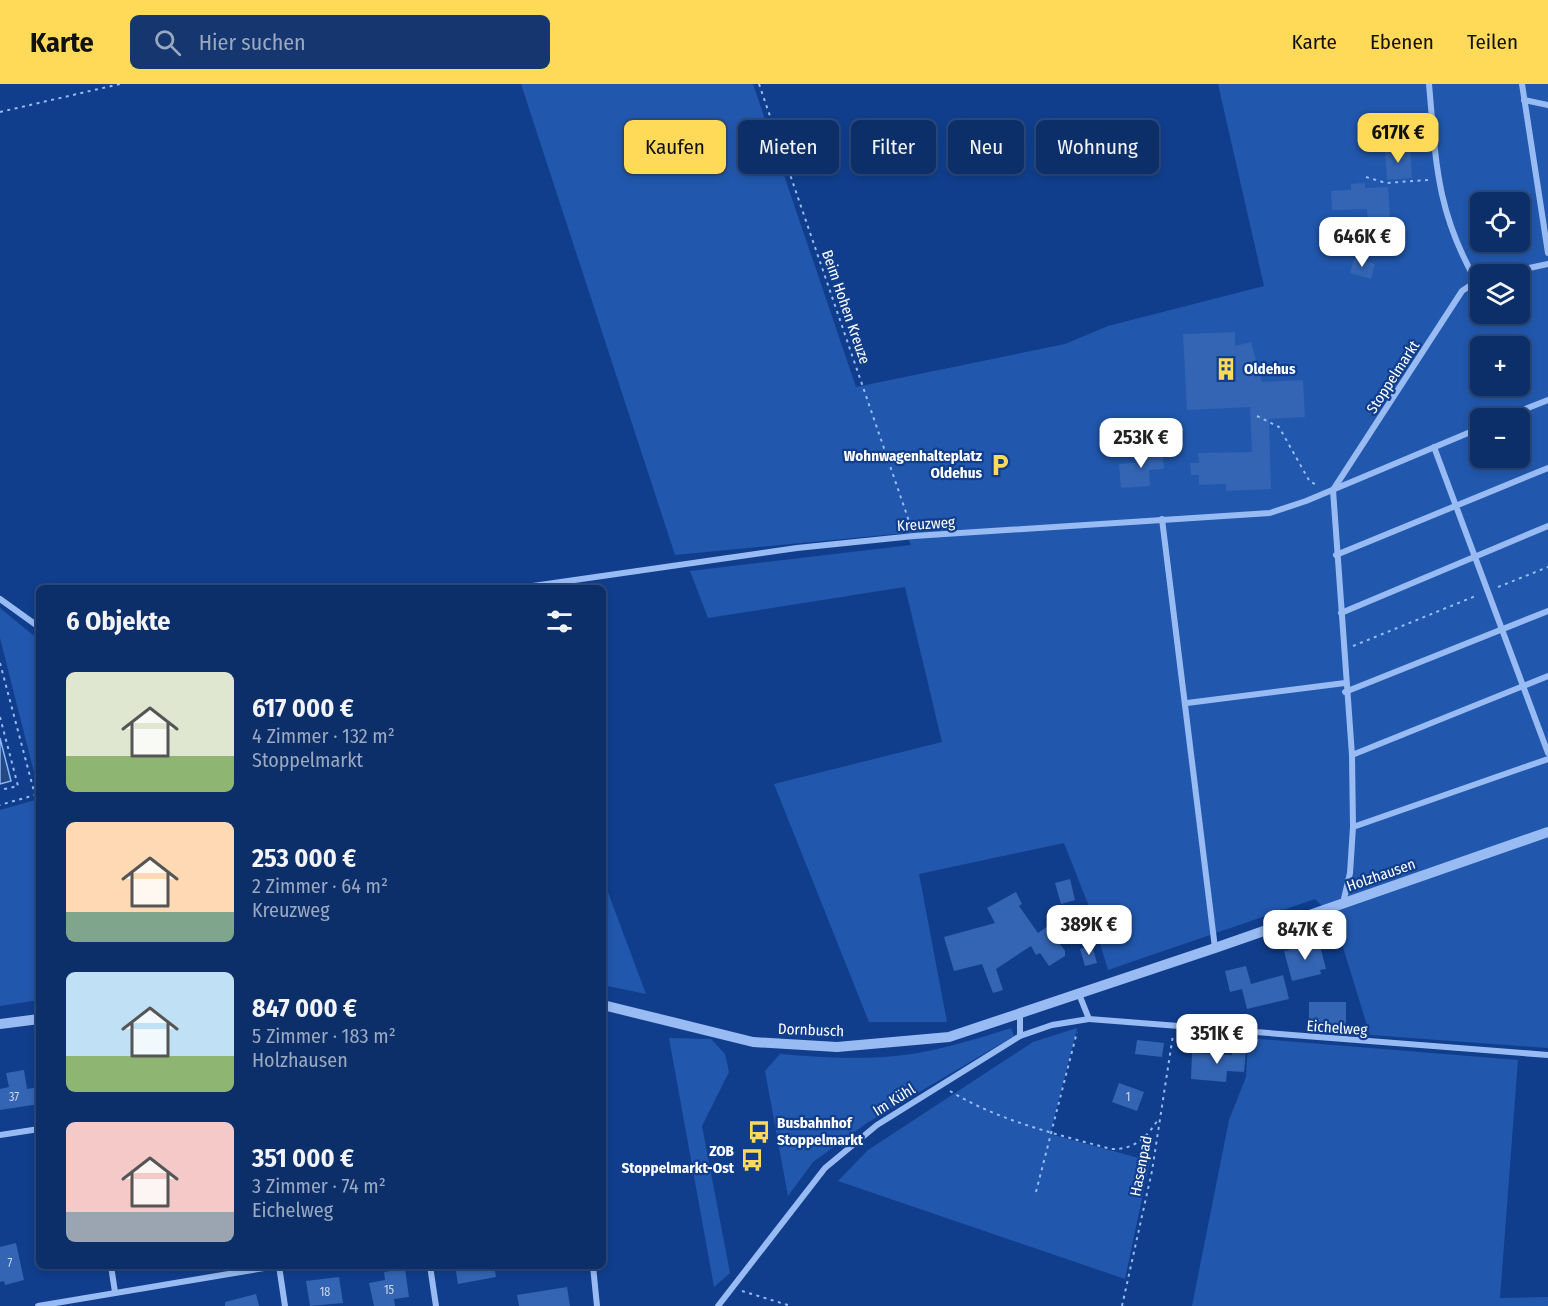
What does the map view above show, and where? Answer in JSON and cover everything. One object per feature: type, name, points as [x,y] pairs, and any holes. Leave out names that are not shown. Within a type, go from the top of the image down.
[{"type":"street","name":"Stoppelmarkt","points":[[1429,84],[1437,180],[1445,213],[1458,248],[1470,267]]},
{"type":"street","points":[[1522,84],[1548,253]]},
{"type":"street","points":[[1524,100],[1548,105]]},
{"type":"street","points":[[1530,268],[1548,264]]},
{"type":"street","name":"Stoppelmarkt","points":[[1333,490],[1462,291],[1470,286]]},
{"type":"street","points":[[1528,408],[1548,400]]},
{"type":"street","points":[[1343,904],[1350,873],[1353,827],[1352,755],[1345,683],[1333,490],[1470,432]]},
{"type":"street","points":[[1434,447],[1548,753]]},
{"type":"street","points":[[1336,555],[1548,468]]},
{"type":"street","name":"Kreuzweg","points":[[540,585],[773,551],[914,536],[1270,513],[1333,490]]},
{"type":"street","points":[[1162,519],[1187,703],[1215,948]]},
{"type":"street","points":[[1341,613],[1548,526]]},
{"type":"street","points":[[0,599],[36,625]]},
{"type":"street","points":[[1346,692],[1548,612]]},
{"type":"street","points":[[1352,755],[1548,676]]},
{"type":"street","points":[[1187,703],[1345,683]]},
{"type":"street","points":[[1353,827],[1548,759]]},
{"type":"street","name":"Holzhausen","points":[[1020,1015],[1548,832]]},
{"type":"street","points":[[1079,994],[1089,1019]]},
{"type":"street","name":"Dornbusch","points":[[606,1006],[753,1042],[837,1047],[949,1037],[1020,1015]]},
{"type":"street","points":[[1020,1015],[1020,1036]]},
{"type":"street","points":[[0,1024],[36,1019]]},
{"type":"street","name":"Eichelweg","points":[[1020,1036],[1052,1025],[1089,1019],[1174,1028],[1548,1055]]},
{"type":"street","name":"Im Kühl","points":[[718,1306],[825,1168],[877,1125],[1020,1036]]},
{"type":"street","points":[[0,1134],[36,1129]]},
{"type":"street","points":[[111,1269],[115,1292]]},
{"type":"street","points":[[38,1306],[258,1269]]},
{"type":"street","points":[[278,1269],[285,1306]]},
{"type":"street","points":[[430,1269],[436,1306]]},
{"type":"street","points":[[593,1269],[597,1306]]},
{"type":"path","points":[[0,112],[120,84]]},
{"type":"path","name":"Beim Hohen Kreuze","points":[[759,84],[914,536]]},
{"type":"path","points":[[1366,177],[1386,183],[1437,180]]},
{"type":"path","points":[[1257,416],[1279,427],[1310,482],[1333,490]]},
{"type":"path","points":[[1343,650],[1548,567]]},
{"type":"path","points":[[0,663],[35,795],[0,805]]},
{"type":"path","points":[[0,717],[18,786],[0,790]]},
{"type":"path","points":[[1036,1192],[1080,1021]]},
{"type":"path","name":"Hasenpad","points":[[1122,1306],[1152,1171],[1174,1028]]},
{"type":"path","points":[[941,1085],[970,1103],[1052,1133],[1111,1149],[1124,1150],[1138,1144],[1161,1115]]},
{"type":"path","points":[[732,1288],[791,1306]]},
{"type":"shaded area","points":[[521,84],[753,84],[765,120],[738,120],[738,174],[784,174],[856,387],[1065,344],[1108,326],[1264,286],[1218,84],[1548,84],[1548,1048],[1370,1035],[1334,918],[1315,899],[1108,970],[1088,904],[1064,843],[919,874],[947,1022],[869,1022],[774,784],[942,742],[905,587],[708,618],[690,571],[911,545],[906,533],[675,555]]},
{"type":"shaded area","points":[[0,608],[36,638],[36,780],[0,638]]},
{"type":"shaded area","points":[[0,738],[11,781],[0,784]]},
{"type":"shaded area","points":[[36,800],[36,1000],[0,1006],[0,810]]},
{"type":"shaded area","points":[[606,887],[646,994],[606,986]]},
{"type":"shaded area","points":[[1011,1028],[1014,1036],[867,1123],[813,1162],[788,1196],[765,1071],[780,1054],[851,1058],[895,1056],[939,1049]]},
{"type":"shaded area","points":[[1077,1028],[1050,1134],[1150,1161],[1125,1279],[838,1181],[868,1150],[1033,1042]]},
{"type":"shaded area","points":[[669,1038],[711,1039],[725,1054],[729,1072],[702,1126],[730,1273],[714,1287]]},
{"type":"shaded area","points":[[1248,1038],[1518,1060],[1500,1298],[1548,1297],[1548,1306],[1192,1306],[1229,1120],[1246,1077]]},
{"type":"building","points":[[1410,149],[1412,178],[1387,180],[1385,151]]},
{"type":"building","points":[[1365,183],[1365,188],[1388,187],[1391,233],[1368,234],[1367,209],[1332,210],[1331,191],[1351,190],[1351,184]]},
{"type":"building","points":[[1354,258],[1375,264],[1371,279],[1350,273]]},
{"type":"building","points":[[1235,332],[1235,346],[1251,342],[1262,382],[1303,380],[1305,417],[1269,419],[1271,489],[1226,491],[1226,484],[1199,485],[1199,475],[1191,475],[1190,463],[1199,463],[1198,453],[1252,452],[1250,407],[1187,410],[1183,334]]},
{"type":"building","points":[[1162,447],[1164,469],[1149,470],[1150,486],[1121,488],[1119,464],[1147,462],[1145,449]]},
{"type":"building","points":[[1070,879],[1075,900],[1061,904],[1055,883]]},
{"type":"building","points":[[1016,892],[1022,904],[1019,906],[1038,933],[1048,926],[1065,951],[1065,956],[1049,966],[1040,953],[1036,955],[1031,946],[996,969],[1003,990],[993,993],[982,964],[954,971],[944,937],[995,923],[987,908]]},
{"type":"building","points":[[1319,942],[1326,969],[1320,970],[1321,974],[1292,981],[1284,951]]},
{"type":"building","points":[[1092,945],[1097,963],[1085,966],[1080,949]]},
{"type":"building","points":[[1246,966],[1251,984],[1283,975],[1289,999],[1247,1009],[1242,989],[1230,992],[1225,971]]},
{"type":"building","points":[[1309,1002],[1346,1002],[1346,1024],[1309,1024]]},
{"type":"building","points":[[1137,1040],[1164,1043],[1162,1057],[1135,1054]]},
{"type":"building","points":[[1232,1049],[1246,1050],[1244,1072],[1227,1071],[1226,1082],[1191,1079],[1192,1053],[1232,1055]]},
{"type":"building","points":[[24,1070],[27,1089],[36,1088],[36,1104],[0,1110],[0,1089],[9,1087],[6,1073]]},
{"type":"building","points":[[1119,1083],[1144,1092],[1137,1111],[1112,1102]]},
{"type":"building","points":[[16,1243],[24,1280],[5,1285],[4,1281],[0,1282],[0,1247]]},
{"type":"building","points":[[405,1269],[409,1297],[394,1299],[395,1306],[374,1306],[369,1283],[385,1280],[384,1272]]},
{"type":"building","points":[[456,1269],[495,1269],[496,1277],[458,1284]]},
{"type":"building","points":[[339,1277],[343,1303],[310,1306],[306,1281]]},
{"type":"building","points":[[567,1287],[570,1306],[519,1306],[517,1295]]},
{"type":"building","points":[[256,1294],[259,1306],[225,1306],[225,1302]]},
{"type":"place","name":"Oldehus","points":[[1226,369]]},
{"type":"place","name":"Wohnwagenhalteplatz Oldehus","points":[[1000,465]]},
{"type":"place","name":"Busbahnhof Stoppelmarkt","points":[[759,1132]]},
{"type":"place","name":"ZOB Stoppelmarkt-Ost","points":[[752,1160]]}]
